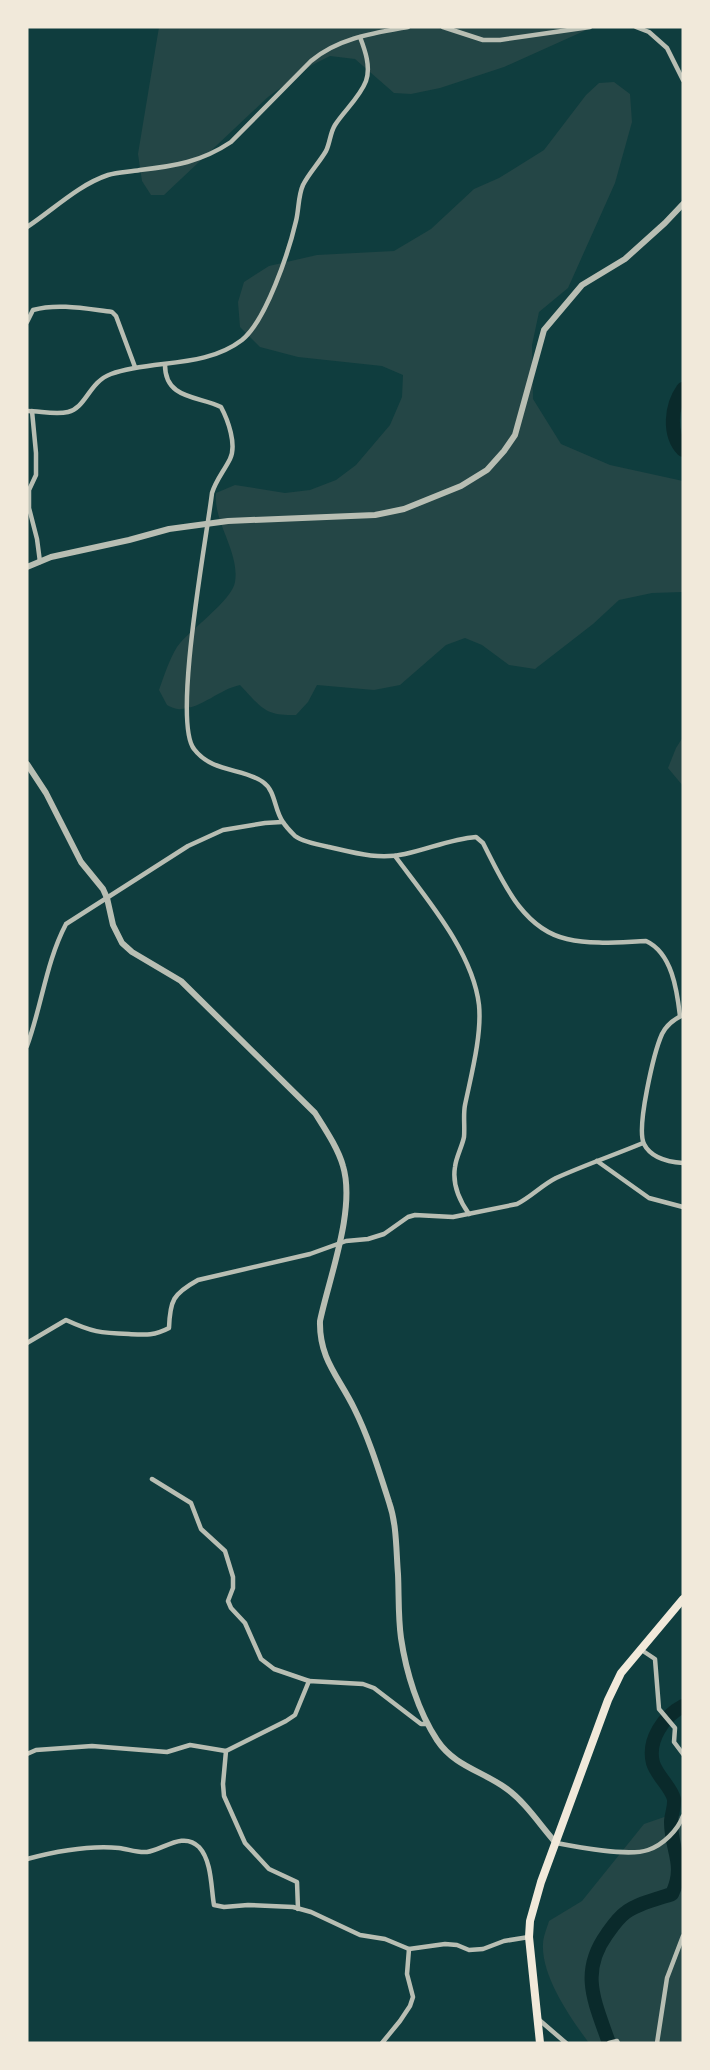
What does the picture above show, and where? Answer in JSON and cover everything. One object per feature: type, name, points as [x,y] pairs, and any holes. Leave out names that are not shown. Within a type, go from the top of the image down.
[{"type":"main road","points":[[540,2043],[529,1937],[537,1895],[608,1700],[621,1673],[683,1599]]},
{"type":"street","points":[[27,227],[82,188],[109,175],[189,162],[218,151],[231,142],[324,50],[360,37],[408,27]]},
{"type":"street","points":[[442,27],[483,40],[500,40],[590,27]]},
{"type":"street","points":[[636,27],[649,32],[667,48],[683,80]]},
{"type":"street","points":[[40,562],[37,538],[29,508],[29,490],[36,475],[36,453],[29,411],[55,413],[72,411],[80,406],[99,380],[135,367],[165,365],[225,350],[241,340],[257,322],[273,289],[292,237],[303,185],[328,148],[333,128],[367,79],[368,66],[360,37]]},
{"type":"street","points":[[27,567],[51,557],[169,529],[208,523],[375,515],[404,509],[461,486],[487,470],[515,435],[544,330],[582,285],[625,259],[666,223],[683,204]]},
{"type":"street","points":[[27,322],[33,310],[43,307],[73,307],[112,312],[116,316],[135,367]]},
{"type":"street","points":[[165,365],[165,372],[170,382],[182,394],[221,407],[230,430],[232,455],[214,483],[195,611],[188,688],[188,737],[193,748],[203,758],[226,770],[264,782],[271,791],[282,822],[297,837],[320,845],[371,856],[395,855],[461,838],[476,837],[483,843],[512,897],[531,921],[546,931],[563,939],[646,941],[656,945],[668,966],[681,1016],[668,1024],[662,1034],[650,1075],[643,1119],[643,1143],[650,1153],[660,1159],[683,1163]]},
{"type":"street","points":[[28,768],[59,816],[81,862],[103,889],[113,926],[122,943],[132,952],[181,981],[315,1113],[343,1166],[346,1193],[345,1216],[320,1322],[320,1337],[334,1375],[354,1406],[368,1438],[390,1505],[395,1527],[401,1638],[411,1679],[428,1724],[438,1742],[468,1768],[506,1788],[556,1843],[622,1852],[646,1851],[658,1846],[679,1827],[683,1815]]},
{"type":"street","points":[[27,1046],[50,962],[66,924],[188,846],[223,830],[265,822],[282,822]]},
{"type":"street","points":[[395,855],[438,914],[465,961],[475,985],[479,1006],[476,1043],[470,1085],[464,1106],[464,1135],[455,1167],[456,1190],[460,1202],[469,1214]]},
{"type":"street","points":[[27,1343],[66,1320],[102,1334],[157,1335],[169,1329],[170,1306],[182,1289],[198,1280],[310,1254],[338,1244],[368,1239],[384,1234],[408,1217],[416,1215],[453,1216],[517,1204],[553,1180],[643,1143]]},
{"type":"street","points":[[597,1161],[649,1198],[683,1207]]},
{"type":"street","points":[[152,1479],[191,1503],[201,1529],[225,1551],[233,1577],[228,1601],[231,1608],[245,1623],[261,1659],[274,1669],[309,1681],[363,1684],[374,1688],[421,1724],[428,1724]]},
{"type":"street","points":[[640,1649],[655,1659],[659,1709],[675,1728],[674,1742],[683,1754]]},
{"type":"street","points":[[27,1754],[36,1749],[92,1746],[167,1752],[190,1745],[226,1751],[286,1722],[295,1715],[309,1681]]},
{"type":"street","points":[[226,1751],[224,1796],[244,1843],[269,1869],[297,1882],[298,1909]]},
{"type":"street","points":[[27,1859],[54,1852],[90,1848],[120,1848],[148,1852],[175,1841],[188,1842],[198,1846],[207,1859],[214,1905],[298,1909],[311,1912],[360,1935],[384,1939],[409,1949],[445,1944],[457,1945],[469,1950],[483,1949],[504,1941],[529,1937]]},
{"type":"street","points":[[657,2043],[667,1978],[683,1935]]},
{"type":"street","points":[[382,2043],[400,2021],[413,1997],[406,1974],[409,1949]]},
{"type":"street","points":[[537,2018],[566,2043]]},
{"type":"shaded area","points":[[159,27],[593,27],[504,67],[440,88],[411,94],[394,93],[355,59],[330,56],[312,65],[268,97],[164,195],[151,195],[142,181],[138,154]]},
{"type":"shaded area","points":[[614,82],[630,94],[632,122],[615,183],[568,288],[539,312],[532,345],[533,399],[561,444],[610,465],[683,481],[683,592],[652,593],[619,600],[593,624],[535,669],[509,665],[482,645],[465,638],[446,645],[400,685],[374,690],[317,685],[308,702],[296,715],[277,714],[264,709],[240,685],[189,708],[178,709],[167,705],[159,690],[174,652],[183,640],[226,598],[235,582],[234,560],[218,515],[216,493],[235,485],[285,493],[310,490],[336,480],[356,465],[390,425],[402,397],[403,375],[382,366],[298,357],[260,347],[240,327],[238,302],[244,282],[269,266],[317,255],[394,251],[431,229],[474,189],[499,178],[544,150],[586,95],[599,83]]},
{"type":"shaded area","points":[[683,737],[683,786],[668,768]]},
{"type":"shaded area","points":[[670,1815],[683,1816],[683,2043],[589,2043],[566,2010],[552,1983],[544,1956],[544,1935],[549,1921],[582,1901],[644,1824]]},
{"type":"waterway","points":[[683,389],[676,403],[673,420],[675,436],[683,450]]},
{"type":"waterway","points":[[609,2043],[592,1988],[594,1962],[598,1948],[620,1917],[636,1907],[672,1894],[676,1883],[678,1866],[671,1822],[674,1799],[655,1768],[652,1746],[664,1722],[683,1706]]}]
